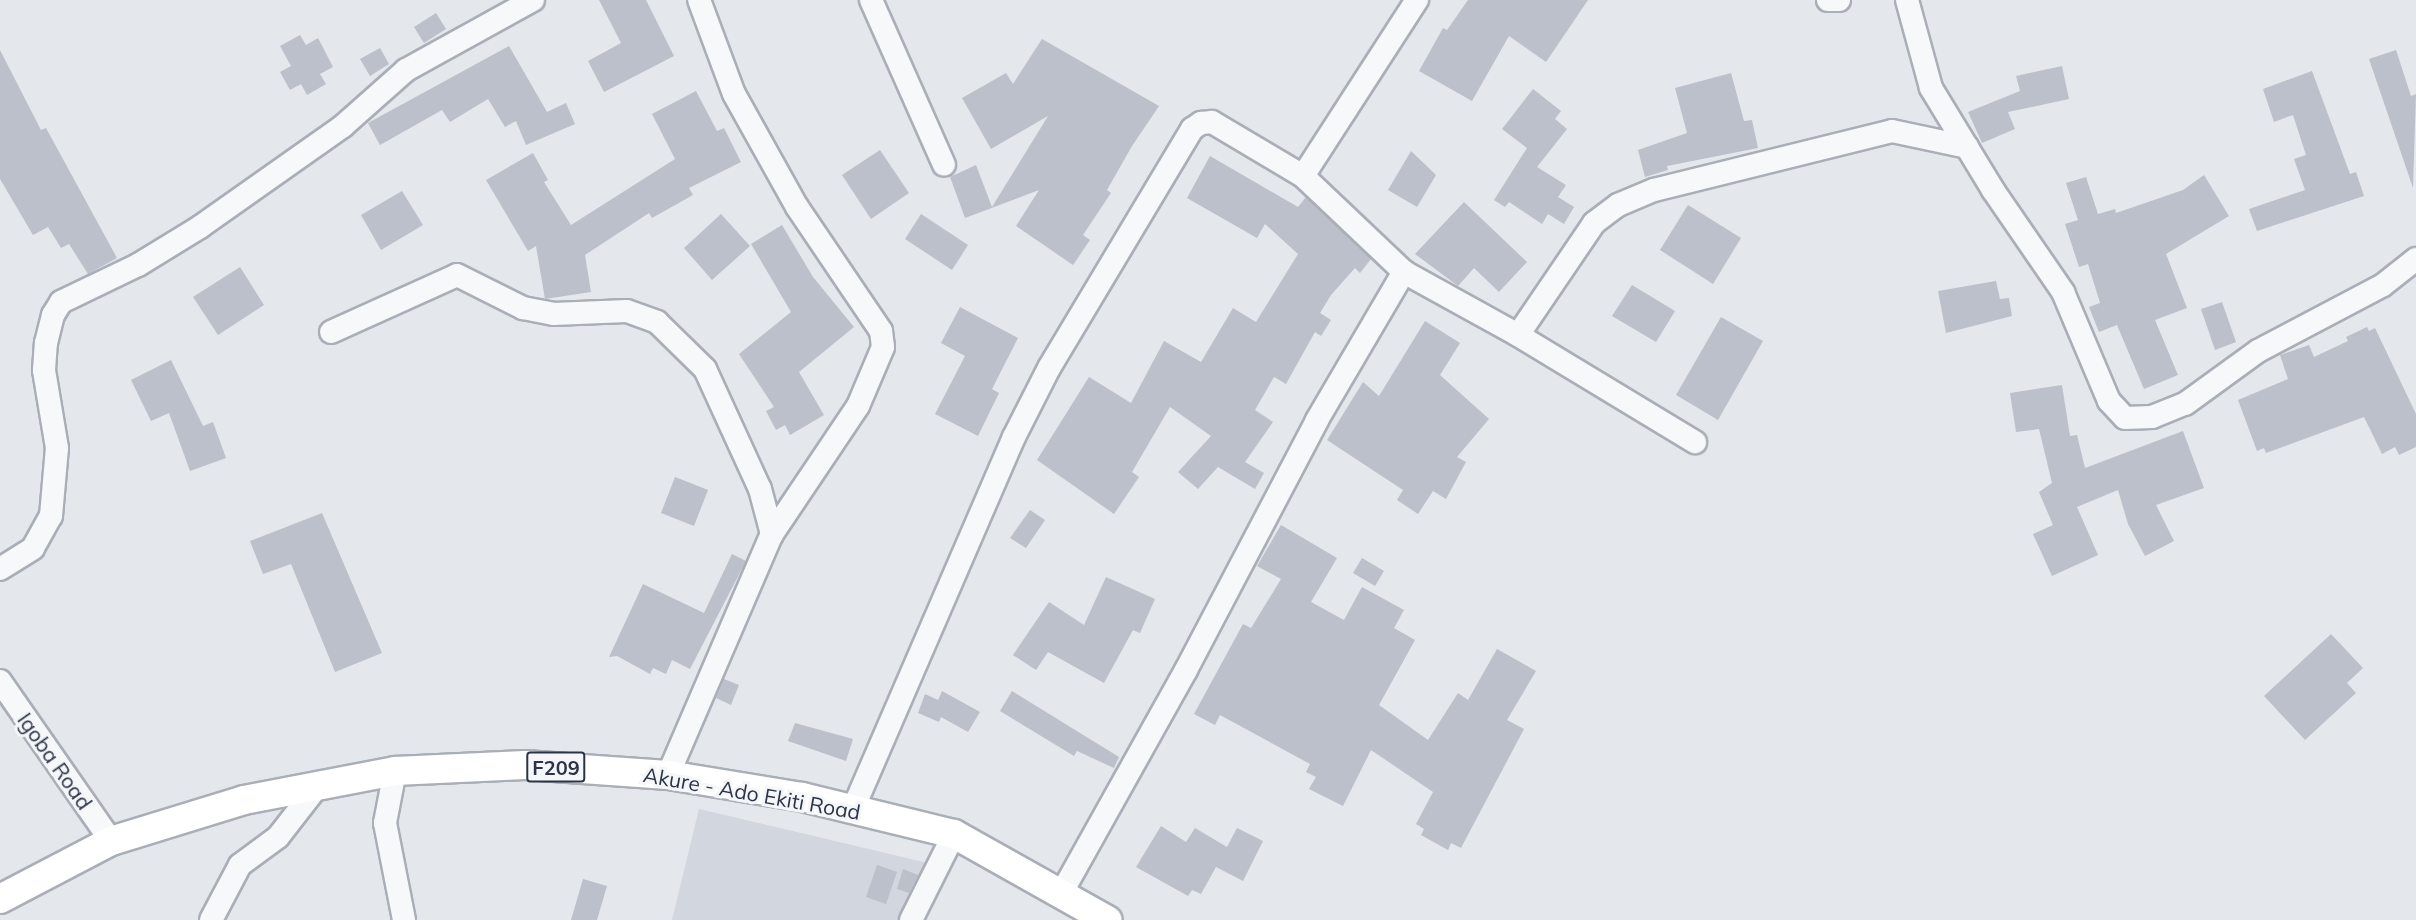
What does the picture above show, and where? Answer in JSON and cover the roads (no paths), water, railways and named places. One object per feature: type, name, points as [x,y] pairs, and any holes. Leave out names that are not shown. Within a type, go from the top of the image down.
[{"type":"main road","name":"Akure - Ado Ekiti Road","points":[[0,899],[111,842],[244,800],[320,783],[395,771],[525,765],[668,775],[853,809],[954,834],[994,859],[1062,892],[1107,920]]},
{"type":"street","points":[[0,569],[33,548],[51,516],[57,448],[44,370],[51,325],[62,302],[138,265],[200,227],[343,126],[406,70],[533,0]]},
{"type":"street","points":[[668,775],[772,534],[858,406],[883,347],[881,331],[780,176],[734,94],[699,0]]},
{"type":"street","points":[[871,0],[944,165]]},
{"type":"street","points":[[1303,176],[1417,0]]},
{"type":"street","points":[[1828,0],[1839,0]]},
{"type":"street","points":[[1907,0],[1931,88],[1967,147],[2063,292],[2109,401],[2125,418],[2152,417],[2185,404],[2258,351],[2373,291],[2416,259]]},
{"type":"street","points":[[853,809],[1014,437],[1049,368],[1192,129],[1212,122],[1303,176],[1404,272],[1518,334],[1695,442]]},
{"type":"street","points":[[1518,334],[1562,264],[1594,223],[1618,205],[1645,194],[1724,170],[1892,131],[1967,147]]},
{"type":"street","points":[[1062,892],[1186,670],[1317,420],[1404,272]]},
{"type":"street","points":[[331,332],[457,275],[523,308],[553,314],[627,311],[657,322],[705,369],[760,489],[772,534]]},
{"type":"street","name":"Igoba Road","points":[[0,681],[111,842]]},
{"type":"street","points":[[395,771],[385,823],[404,920]]},
{"type":"street","points":[[211,920],[240,865],[278,837],[320,783]]},
{"type":"street","points":[[911,920],[954,834]]}]
